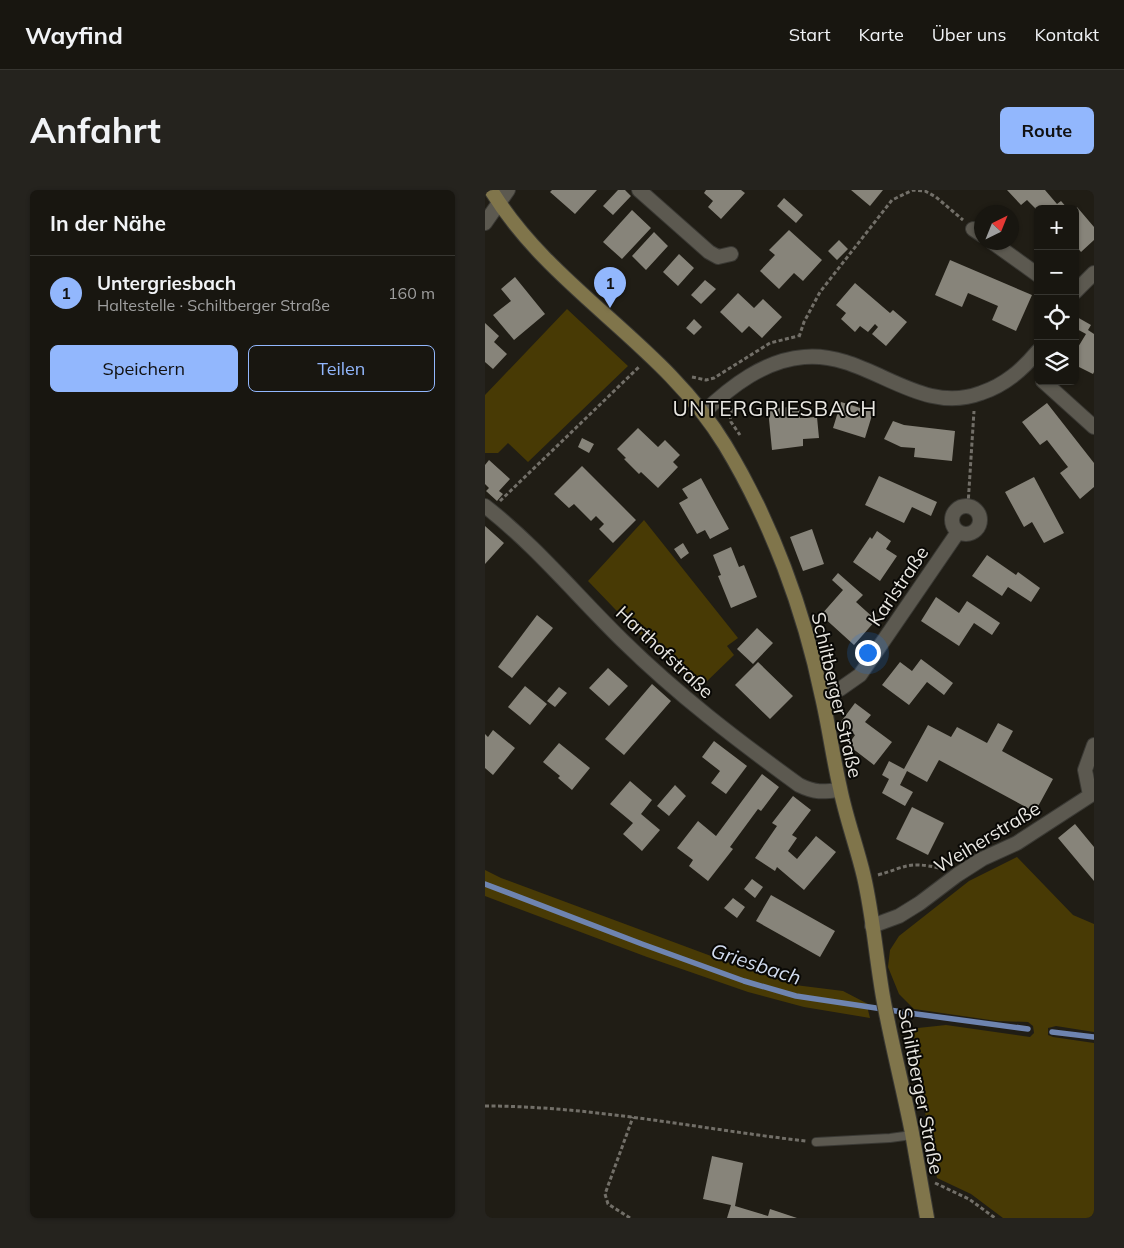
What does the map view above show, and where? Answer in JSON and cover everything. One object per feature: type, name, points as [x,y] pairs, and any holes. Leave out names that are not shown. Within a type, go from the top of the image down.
[{"type":"main road","name":"Schiltberger Straße","points":[[495,196],[516,226],[539,253],[651,355],[703,413],[724,444],[745,482],[781,561],[797,607],[822,695],[840,790],[865,879],[884,1000],[912,1134],[927,1218]]},
{"type":"street","points":[[485,223],[495,196],[508,190]]},
{"type":"street","points":[[639,190],[709,252],[718,257],[731,254]]},
{"type":"street","points":[[1003,250],[1034,272]]},
{"type":"street","points":[[1079,288],[1094,273]]},
{"type":"street","points":[[703,413],[741,381],[764,368],[785,360],[805,357],[830,358],[845,362],[929,397],[952,399],[975,396],[996,388],[1026,365],[1034,355]]},
{"type":"street","points":[[1026,365],[1034,372]]},
{"type":"street","points":[[1047,385],[1094,427]]},
{"type":"street","points":[[968,505],[979,512],[981,521],[977,529],[970,534],[958,532],[953,524],[953,514],[959,507],[968,505]]},
{"type":"street","name":"Harthofstraße","points":[[488,508],[521,536],[624,642],[725,731],[799,785],[811,791],[840,790]]},
{"type":"street","name":"Karlstraße","points":[[822,695],[840,689],[860,675],[958,532]]},
{"type":"street","points":[[1092,794],[1085,770],[1094,745]]},
{"type":"street","name":"Weiherstraße","points":[[872,926],[899,916],[920,903],[957,874],[982,859],[1017,843],[1092,794]]},
{"type":"lane","points":[[816,1142],[891,1138],[912,1134]]},
{"type":"path","points":[[798,336],[820,292],[892,200],[913,190],[925,190],[974,229]]},
{"type":"path","points":[[798,336],[804,344],[805,357]]},
{"type":"path","points":[[689,375],[706,380],[714,378],[770,343],[798,336]]},
{"type":"path","points":[[488,508],[651,355]]},
{"type":"path","points":[[737,405],[730,415],[731,422],[740,434]]},
{"type":"path","points":[[966,412],[983,408]]},
{"type":"path","points":[[968,505],[974,411]]},
{"type":"path","points":[[865,879],[908,864],[921,864],[957,874]]},
{"type":"path","points":[[485,1106],[517,1106],[633,1117],[816,1142]]},
{"type":"path","points":[[630,1218],[608,1204],[605,1194],[633,1117]]},
{"type":"path","points":[[938,1184],[969,1199],[995,1218]]},
{"type":"shaded area","points":[[567,309],[628,366],[528,462],[508,443],[498,453],[485,453],[485,395]]},
{"type":"shaded area","points":[[644,520],[738,638],[727,646],[734,655],[701,687],[638,633],[588,581]]},
{"type":"shaded area","points":[[1017,857],[1073,915],[1094,924],[1094,1032],[1056,1026],[1048,1028],[1048,1035],[1094,1043],[1094,1218],[1003,1218],[971,1194],[937,1178],[911,1035],[918,1028],[946,1025],[1030,1037],[1034,1033],[1033,1026],[1028,1022],[997,1021],[914,1009],[899,994],[888,967],[890,950],[899,936],[969,881]]},
{"type":"shaded area","points":[[485,870],[501,878],[746,969],[795,985],[843,991],[868,1004],[870,1018],[804,1007],[748,992],[647,957],[485,896]]},
{"type":"building","points":[[552,190],[597,190],[575,214],[550,192]]},
{"type":"building","points":[[618,190],[625,190],[631,196],[613,215],[603,206]]},
{"type":"building","points":[[706,190],[741,190],[745,193],[721,219],[708,207],[713,201],[704,193]]},
{"type":"building","points":[[851,190],[883,190],[870,206]]},
{"type":"building","points":[[1007,190],[1045,190],[1057,204],[1061,201],[1064,205],[1034,205],[1034,207],[1027,200],[1021,205]]},
{"type":"building","points":[[784,198],[803,215],[796,223],[777,206]]},
{"type":"building","points":[[1079,209],[1094,227],[1094,240],[1081,252],[1079,250]]},
{"type":"building","points":[[632,210],[651,228],[622,259],[603,242]]},
{"type":"building","points":[[789,230],[822,260],[803,281],[794,273],[779,289],[760,271],[775,255],[769,250]]},
{"type":"building","points":[[654,232],[668,246],[646,270],[632,256]]},
{"type":"building","points":[[839,240],[848,249],[837,260],[828,251]]},
{"type":"building","points":[[679,254],[694,268],[678,286],[663,272]]},
{"type":"building","points":[[950,260],[1032,295],[1016,331],[992,320],[998,306],[968,293],[962,307],[935,295]]},
{"type":"building","points":[[515,277],[545,314],[514,340],[493,315],[511,301],[501,289]]},
{"type":"building","points":[[705,280],[716,289],[701,304],[691,295]]},
{"type":"building","points":[[855,283],[890,313],[893,310],[907,322],[886,346],[872,334],[878,327],[875,324],[868,332],[860,326],[855,332],[841,319],[846,313],[836,305]]},
{"type":"building","points":[[738,293],[754,308],[763,299],[782,317],[762,338],[749,326],[742,333],[720,312]]},
{"type":"building","points":[[1079,318],[1091,325],[1088,330],[1094,334],[1093,374],[1079,367],[1079,345],[1086,334],[1079,330]]},
{"type":"building","points":[[694,319],[702,327],[694,335],[686,328]]},
{"type":"building","points":[[485,323],[499,336],[494,342],[507,354],[493,369],[485,362]]},
{"type":"building","points":[[841,402],[873,412],[865,438],[833,428]]},
{"type":"building","points":[[1047,403],[1094,463],[1094,487],[1080,499],[1060,473],[1068,467],[1047,440],[1040,445],[1022,422]]},
{"type":"building","points":[[799,406],[800,418],[817,417],[819,438],[803,439],[803,446],[772,450],[768,409]]},
{"type":"building","points":[[893,421],[904,425],[955,431],[952,461],[914,457],[915,448],[901,447],[884,439]]},
{"type":"building","points":[[638,428],[658,447],[665,440],[680,455],[673,462],[678,467],[658,488],[641,472],[639,474],[617,449]]},
{"type":"building","points":[[582,438],[594,444],[589,453],[578,447]]},
{"type":"building","points":[[489,460],[510,479],[499,491],[503,494],[497,501],[486,491],[489,488],[485,484],[485,465]]},
{"type":"building","points":[[582,466],[636,520],[613,543],[599,529],[604,524],[596,516],[591,521],[574,504],[569,508],[554,494]]},
{"type":"building","points":[[879,476],[937,502],[931,516],[912,507],[904,523],[865,505]]},
{"type":"building","points":[[1034,477],[1064,533],[1044,543],[1032,522],[1024,527],[1005,492]]},
{"type":"building","points":[[701,478],[729,529],[710,539],[705,530],[697,534],[679,503],[688,498],[682,489]]},
{"type":"building","points":[[485,526],[504,543],[485,564]]},
{"type":"building","points":[[812,529],[824,564],[803,571],[790,537]]},
{"type":"building","points":[[877,531],[891,541],[886,549],[897,556],[880,581],[853,562],[870,537],[872,539]]},
{"type":"building","points":[[683,543],[689,553],[681,559],[674,549]]},
{"type":"building","points":[[731,547],[739,567],[744,565],[757,597],[731,608],[718,576],[721,575],[713,555]]},
{"type":"building","points":[[987,555],[1016,575],[1018,572],[1040,588],[1031,602],[1008,587],[1002,596],[972,576]]},
{"type":"building","points":[[838,573],[863,595],[856,602],[876,620],[854,645],[821,615],[843,590],[832,580]]},
{"type":"building","points":[[936,597],[959,613],[967,601],[1000,623],[992,635],[974,623],[959,646],[921,621]]},
{"type":"building","points":[[537,615],[553,628],[512,678],[498,667]]},
{"type":"building","points":[[757,628],[773,643],[753,664],[737,649]]},
{"type":"building","points":[[921,659],[953,683],[944,695],[927,682],[909,705],[882,685],[900,662],[912,671]]},
{"type":"building","points":[[758,662],[793,696],[770,719],[735,685]]},
{"type":"building","points":[[608,668],[628,686],[609,706],[589,688]]},
{"type":"building","points":[[652,684],[671,701],[624,755],[605,739]]},
{"type":"building","points":[[525,686],[547,704],[530,725],[508,707]]},
{"type":"building","points":[[559,687],[567,693],[555,707],[547,701]]},
{"type":"building","points":[[855,703],[871,715],[865,722],[892,742],[874,765],[848,745],[855,735],[840,723]]},
{"type":"building","points":[[998,723],[1013,731],[1002,751],[1053,779],[1035,812],[939,760],[927,782],[907,771],[900,785],[913,792],[905,806],[882,793],[889,779],[882,775],[889,761],[904,769],[928,725],[951,737],[957,727],[987,743]]},
{"type":"building","points":[[493,730],[515,748],[493,775],[485,768],[485,734],[488,737]]},
{"type":"building","points":[[714,741],[747,766],[726,794],[711,783],[720,771],[702,757]]},
{"type":"building","points":[[559,743],[590,768],[572,790],[558,778],[560,776],[543,762]]},
{"type":"building","points":[[762,774],[779,787],[761,811],[758,809],[730,847],[733,849],[708,881],[689,866],[693,860],[677,848],[698,821],[716,836]]},
{"type":"building","points":[[630,781],[652,800],[641,814],[660,830],[642,851],[623,834],[633,823],[610,804]]},
{"type":"building","points":[[675,785],[686,796],[669,816],[657,806]]},
{"type":"building","points":[[793,796],[811,810],[792,835],[797,838],[788,851],[797,859],[816,836],[836,852],[804,890],[777,867],[775,871],[755,858],[777,826],[772,823]]},
{"type":"building","points":[[912,807],[944,823],[928,855],[896,839]]},
{"type":"building","points":[[1075,824],[1094,847],[1094,881],[1058,838]]},
{"type":"building","points":[[752,879],[763,887],[755,898],[744,889]]},
{"type":"building","points":[[771,895],[835,931],[820,957],[756,921]]},
{"type":"building","points":[[733,898],[745,907],[737,918],[724,908]]},
{"type":"building","points":[[712,1156],[743,1163],[735,1206],[768,1216],[770,1209],[797,1218],[727,1218],[731,1205],[703,1199]]},
{"type":"waterway","name":"Griesbach","points":[[485,884],[744,981],[796,996],[1028,1029]]},
{"type":"waterway","name":"Griesbach","points":[[1052,1032],[1094,1037]]},
{"type":"place","name":"Untergriesbach","points":[[610,308]]},
{"type":"district","name":"UNTERGRIESBACH","points":[[775,409]]}]
